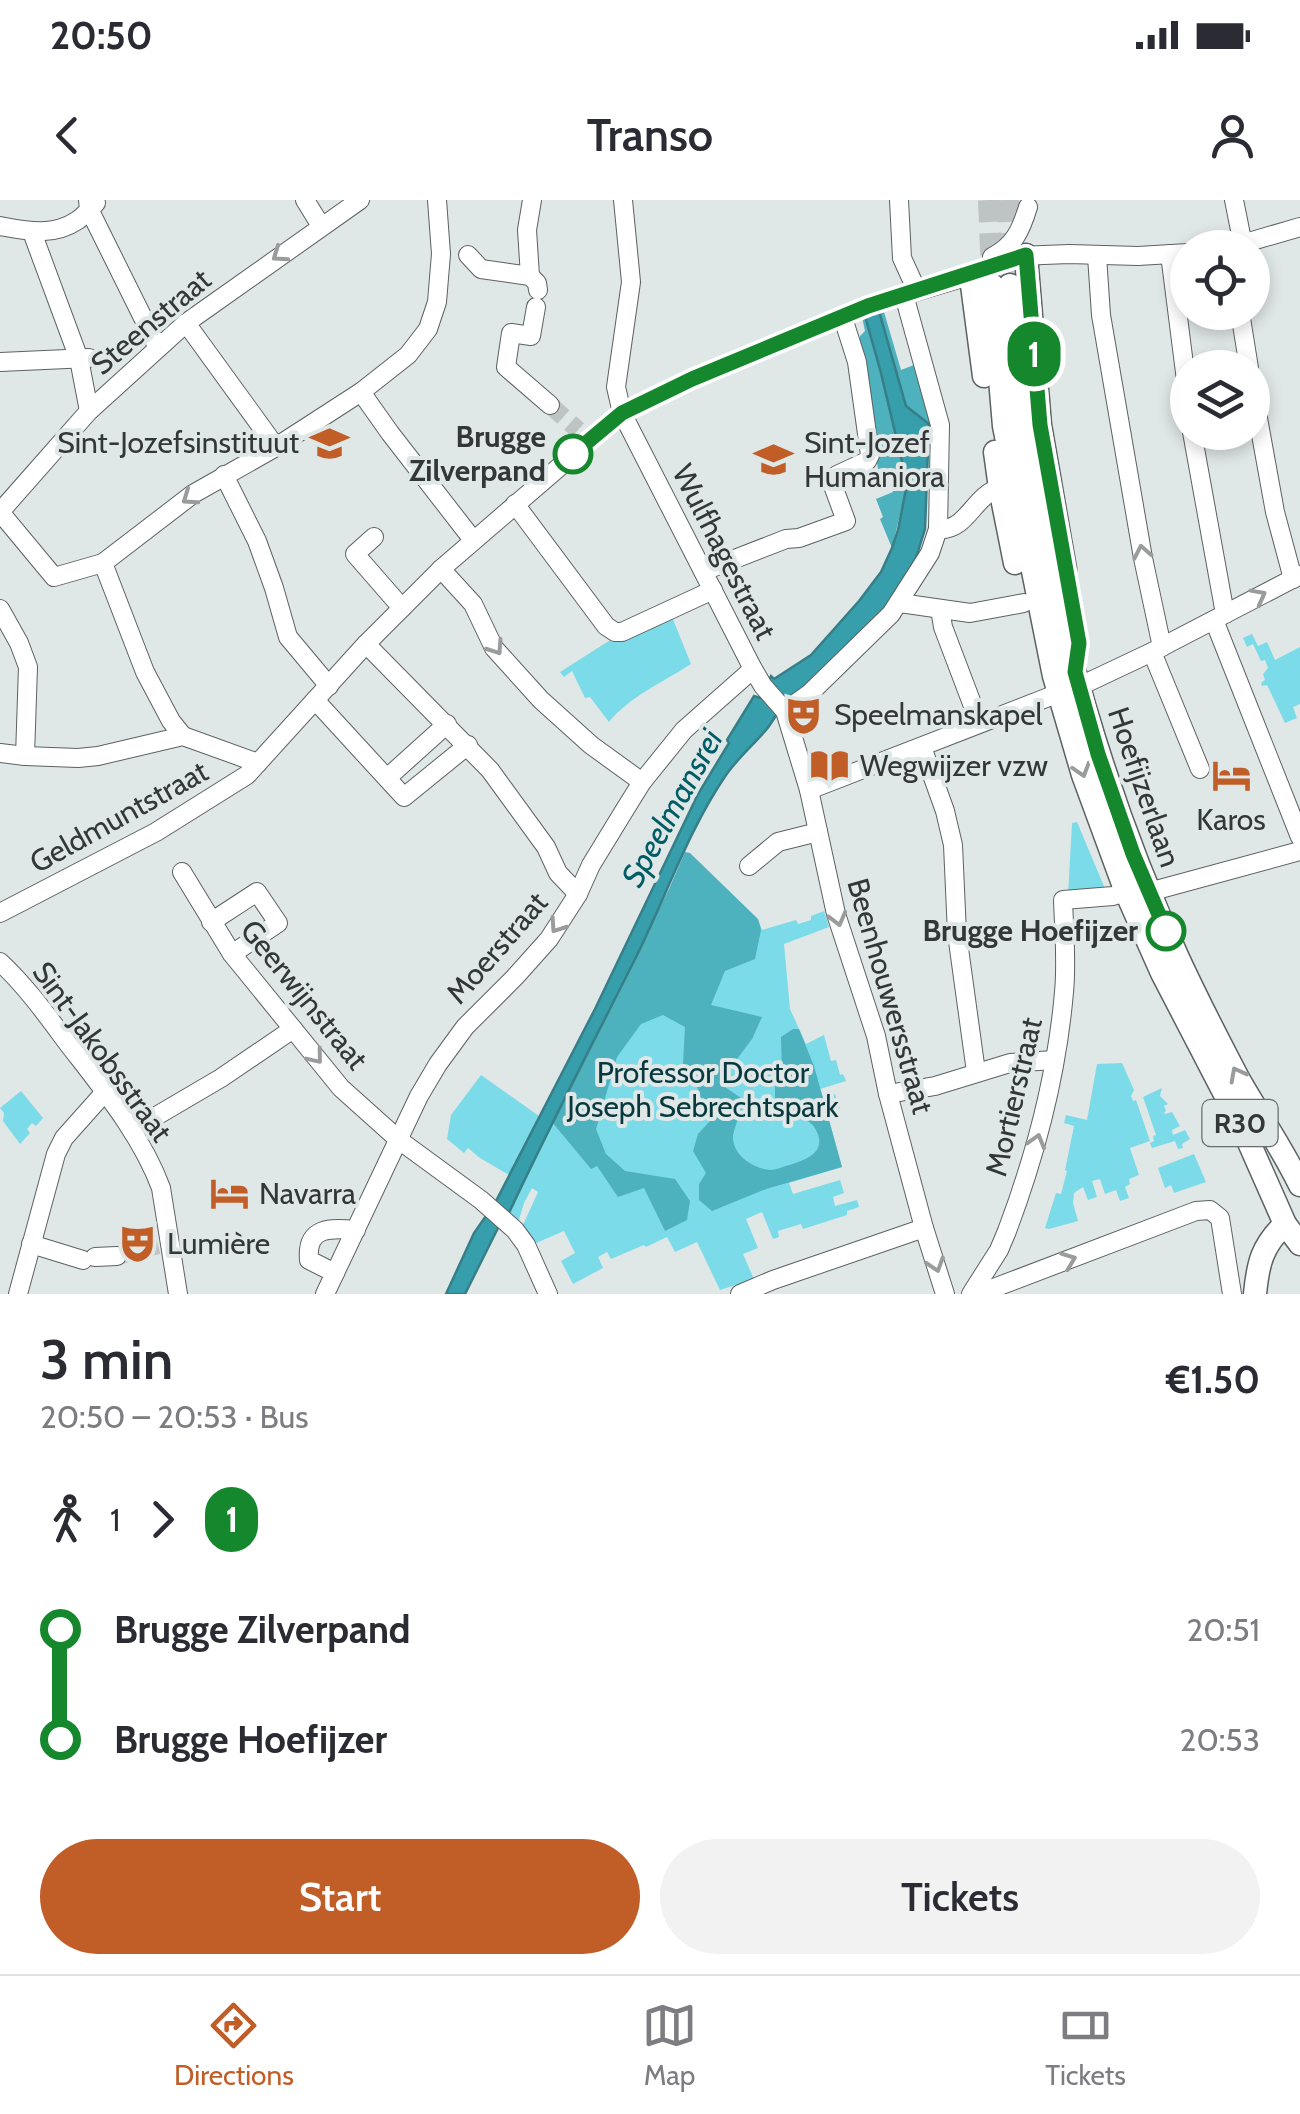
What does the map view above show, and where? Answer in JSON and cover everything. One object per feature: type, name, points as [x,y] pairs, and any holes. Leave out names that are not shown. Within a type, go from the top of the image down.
[{"type":"main road","name":"Hoefijzerlaan","points":[[1026,255],[1040,425],[1079,643],[1067,682]]},
{"type":"main road","name":"Hoefijzerlaan","points":[[969,276],[1000,488],[1024,603],[1038,655],[1067,682]]},
{"type":"main road","name":"Hoefijzerlaan","points":[[1001,285],[1004,426],[1067,682],[1083,775],[1138,892],[1300,1185]]},
{"type":"main road","name":"Hoefijzerlaan","points":[[1138,892],[1162,974],[1300,1244]]},
{"type":"main road","points":[[1255,1294],[1260,1260],[1268,1240],[1292,1224]]},
{"type":"street","points":[[305,200],[322,226]]},
{"type":"street","name":"Steenstraat","points":[[0,512],[89,411],[186,323],[360,200]]},
{"type":"street","points":[[0,512],[54,576],[103,563],[192,494],[362,392],[408,355],[428,329],[438,302],[444,254],[437,200]]},
{"type":"street","points":[[532,200],[528,230],[535,291],[531,336],[510,333],[506,367],[550,405]]},
{"type":"street","points":[[622,413],[616,387],[631,282],[623,200]]},
{"type":"street","points":[[783,710],[812,691],[891,614],[930,552],[938,529],[940,424],[902,258],[899,200]]},
{"type":"street","points":[[1234,200],[1235,230]]},
{"type":"street","points":[[0,226],[48,232],[80,219],[93,203],[158,348]]},
{"type":"street","points":[[1026,255],[1029,204]]},
{"type":"street","points":[[969,276],[976,266],[1012,244],[1029,204]]},
{"type":"street","points":[[1270,236],[1300,227]]},
{"type":"street","points":[[32,232],[85,359],[89,411]]},
{"type":"street","points":[[969,276],[1026,255],[1170,254]]},
{"type":"street","points":[[468,256],[481,270],[535,291]]},
{"type":"street","points":[[1097,256],[1101,315],[1157,650],[1200,769]]},
{"type":"street","name":"Geldmuntstraat","points":[[0,912],[156,832],[238,783],[366,644],[584,435],[692,379],[868,306],[969,276]]},
{"type":"street","points":[[704,571],[846,521],[832,483],[837,476],[867,461],[870,454],[856,362],[843,318]]},
{"type":"street","points":[[186,323],[276,447]]},
{"type":"street","points":[[0,362],[85,359]]},
{"type":"street","points":[[362,392],[473,540]]},
{"type":"street","name":"Wulfhagestraat","points":[[622,413],[753,668],[783,710]]},
{"type":"street","points":[[1195,450],[1220,617],[1300,837]]},
{"type":"street","points":[[808,790],[922,747],[1067,682],[1157,650],[1296,577],[1275,512],[1264,450]]},
{"type":"street","points":[[224,475],[257,541],[288,637],[328,686]]},
{"type":"street","points":[[938,529],[955,527],[990,490],[1000,488]]},
{"type":"street","points":[[515,504],[614,632],[622,632],[713,590]]},
{"type":"street","points":[[374,538],[355,554],[402,608]]},
{"type":"street","points":[[103,563],[145,672],[171,722],[183,736],[258,763]]},
{"type":"street","points":[[441,569],[473,604],[494,648],[541,700],[579,735],[642,782]]},
{"type":"street","points":[[900,603],[970,612],[1024,603]]},
{"type":"street","points":[[0,609],[28,667],[25,756]]},
{"type":"street","points":[[940,609],[978,722]]},
{"type":"street","points":[[366,644],[496,776],[546,847],[558,872],[578,894]]},
{"type":"street","name":"Moerstraat","points":[[325,1294],[427,1082],[457,1038],[549,938],[642,782],[684,730],[753,668]]},
{"type":"street","points":[[315,700],[404,796],[468,746]]},
{"type":"street","name":"Beenhouwersstraat","points":[[783,710],[808,790],[836,914],[876,1036],[888,1094],[945,1294]]},
{"type":"street","points":[[386,778],[446,724]]},
{"type":"street","points":[[0,753],[78,758],[183,736]]},
{"type":"street","points":[[922,747],[945,811],[952,845],[958,934],[976,1072]]},
{"type":"street","points":[[748,866],[778,842],[818,832]]},
{"type":"street","points":[[1138,892],[1300,850]]},
{"type":"street","name":"Geerwijnstraat","points":[[182,872],[232,954],[341,1088],[399,1140],[516,1230],[548,1294]]},
{"type":"street","points":[[212,922],[257,892],[278,923],[232,954]]},
{"type":"street","name":"Mortierstraat","points":[[974,1294],[999,1250],[1017,1205],[1044,1114],[1064,990],[1063,900],[1138,892]]},
{"type":"street","name":"Sint-Jakobsstraat","points":[[0,962],[105,1092],[156,1172],[161,1188],[164,1245],[178,1294]]},
{"type":"street","points":[[141,1125],[293,1029]]},
{"type":"street","points":[[888,1094],[936,1086],[1010,1064],[1054,1060]]},
{"type":"street","points":[[18,1294],[60,1145],[105,1092]]},
{"type":"street","points":[[974,1294],[1196,1211],[1210,1210],[1220,1218],[1232,1294]]},
{"type":"street","points":[[740,1294],[924,1228]]},
{"type":"street","points":[[335,1273],[309,1260],[310,1245],[322,1231],[356,1230]]},
{"type":"street","points":[[31,1244],[89,1258],[117,1256]]},
{"type":"green space","points":[[879,311],[884,312],[901,370],[914,365],[929,424],[906,406]]},
{"type":"green space","points":[[865,316],[906,489],[892,548],[876,499],[893,492],[884,468],[878,469],[860,351]]},
{"type":"green space","points":[[670,612],[691,664],[636,697],[609,722],[590,697],[585,698],[572,671],[564,677],[560,672],[612,639]]},
{"type":"green space","points":[[1252,634],[1258,646],[1267,642],[1275,660],[1300,647],[1300,704],[1293,707],[1297,718],[1285,723],[1267,685],[1262,686],[1268,668],[1265,660],[1261,661],[1253,644],[1247,647],[1243,638]]},
{"type":"green space","points":[[1077,822],[1106,891],[1068,895],[1072,823]]},
{"type":"green space","points":[[685,852],[758,919],[761,930],[755,959],[725,971],[711,1005],[762,1017],[752,1039],[719,1083],[744,1100],[733,1134],[734,1144],[752,1164],[771,1170],[805,1159],[819,1146],[812,1125],[790,1115],[775,1101],[775,1084],[782,1074],[781,1037],[799,1029],[814,1066],[842,1167],[766,1189],[712,1211],[699,1200],[699,1184],[706,1173],[693,1151],[698,1134],[710,1121],[694,1079],[683,1064],[685,1027],[663,1015],[641,1024],[617,1057],[596,1129],[606,1154],[625,1171],[675,1179],[690,1201],[687,1220],[665,1231],[644,1188],[618,1197],[597,1166],[591,1169],[552,1122]]},
{"type":"green space","name":"Professor Doctor Joseph Sebrechtspark","points":[[824,911],[829,927],[784,944],[790,1009],[806,1044],[824,1035],[831,1061],[836,1060],[846,1081],[820,1089],[823,1097],[835,1094],[840,1108],[827,1112],[842,1167],[789,1183],[793,1194],[840,1180],[844,1193],[833,1197],[835,1206],[857,1200],[859,1207],[847,1211],[847,1215],[803,1229],[801,1224],[778,1231],[779,1237],[773,1239],[762,1212],[746,1219],[758,1248],[743,1254],[754,1279],[720,1290],[697,1242],[675,1252],[667,1237],[611,1259],[607,1252],[598,1257],[603,1268],[573,1284],[561,1261],[575,1253],[564,1231],[534,1244],[522,1227],[538,1192],[532,1188],[518,1223],[508,1215],[552,1122],[560,1129],[655,924],[758,919],[762,930],[796,920],[798,924]]},
{"type":"green space","points":[[1122,1063],[1150,1141],[1130,1148],[1139,1175],[1129,1179],[1130,1184],[1125,1187],[1129,1198],[1120,1201],[1116,1190],[1105,1194],[1100,1179],[1092,1181],[1097,1197],[1088,1200],[1083,1187],[1074,1193],[1078,1221],[1045,1228],[1067,1171],[1074,1126],[1064,1123],[1066,1115],[1087,1120],[1097,1064]]},
{"type":"green space","points":[[481,1075],[539,1116],[509,1175],[468,1148],[464,1153],[447,1139],[451,1115]]},
{"type":"green space","points":[[1162,1088],[1160,1096],[1168,1104],[1164,1113],[1172,1112],[1180,1126],[1172,1130],[1173,1135],[1185,1130],[1190,1139],[1182,1144],[1183,1148],[1178,1149],[1175,1141],[1152,1148],[1150,1143],[1156,1135],[1143,1097]]},
{"type":"green space","points":[[21,1091],[43,1118],[36,1126],[32,1123],[27,1129],[30,1133],[20,1144],[3,1121],[0,1108]]},
{"type":"green space","points":[[1194,1154],[1206,1182],[1174,1193],[1171,1185],[1165,1188],[1158,1168]]},
{"type":"shaded area","points":[[879,311],[906,406],[929,424],[925,529],[916,558],[889,605],[783,706],[726,775],[688,843],[508,1215],[465,1294],[446,1294],[474,1233],[495,1203],[595,1009],[698,794],[729,743],[727,740],[754,696],[760,698],[771,676],[774,679],[811,655],[859,601],[881,572],[892,548],[906,489],[865,316]]},
{"type":"tunnel","points":[[989,200],[992,276]]},
{"type":"tunnel","points":[[1008,200],[1010,285]]},
{"type":"tunnel","points":[[550,405],[578,430]]},
{"type":"tunnel","points":[[117,1256],[158,1245]]},
{"type":"bus line","name":"1","points":[[573,454],[622,413],[692,379],[868,306],[1026,255],[1040,425],[1079,643],[1075,672],[1078,687],[1133,854],[1166,931]]},
{"type":"place","name":"Sint-Jozefsinstituut","points":[[329,443]]},
{"type":"place","name":"Brugge Zilverpand","points":[[573,454]]},
{"type":"place","name":"Sint-Jozef Humaniora","points":[[774,460]]},
{"type":"place","name":"Speelmanskapel","points":[[804,715]]},
{"type":"place","name":"Wegwijzer vzw","points":[[830,766]]},
{"type":"place","name":"Karos","points":[[1231,776]]},
{"type":"place","name":"Brugge Hoefijzer","points":[[1166,931]]},
{"type":"place","name":"Navarra","points":[[229,1194]]},
{"type":"place","name":"Lumière","points":[[137,1244]]},
{"type":"water label","name":"Speelmansrei","points":[[672,808]]}]
